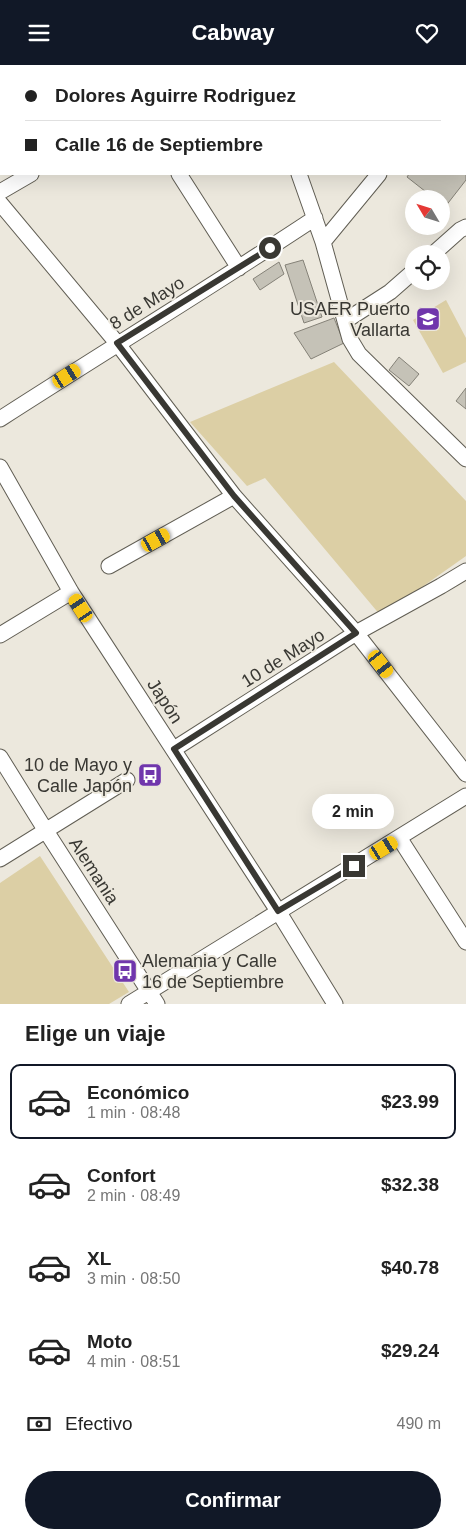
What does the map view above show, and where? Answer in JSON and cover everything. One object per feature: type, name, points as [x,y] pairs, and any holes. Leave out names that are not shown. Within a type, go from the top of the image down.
[{"type":"street","points":[[0,192],[29,175]]},
{"type":"street","points":[[180,175],[239,268]]},
{"type":"street","points":[[299,175],[323,242],[350,339],[359,354],[466,459]]},
{"type":"street","points":[[323,242],[378,175]]},
{"type":"street","points":[[0,203],[117,343],[234,496],[356,633],[466,774]]},
{"type":"street","name":"8 de Mayo","points":[[0,419],[117,343],[239,268],[314,218]]},
{"type":"street","points":[[444,245],[466,227]]},
{"type":"street","points":[[345,321],[390,293],[405,279]]},
{"type":"street","name":"Japón","points":[[0,467],[71,592],[278,911],[335,1004]]},
{"type":"street","points":[[109,566],[234,496]]},
{"type":"street","name":"10 de Mayo","points":[[174,749],[356,633],[465,573]]},
{"type":"street","points":[[0,635],[71,592]]},
{"type":"street","name":"Alemania","points":[[0,757],[153,998]]},
{"type":"street","points":[[0,859],[127,779]]},
{"type":"street","points":[[129,1004],[153,998],[278,911],[400,839],[466,796]]},
{"type":"street","points":[[400,839],[466,942]]},
{"type":"shaded area","points":[[446,300],[466,338],[466,362],[443,373],[413,320]]},
{"type":"shaded area","points":[[334,362],[466,501],[466,556],[381,616],[265,478],[247,486],[190,422]]},
{"type":"shaded area","points":[[40,856],[129,992],[109,1004],[0,1004],[0,883]]},
{"type":"building","points":[[408,175],[466,175],[466,180],[450,201],[450,190],[424,190],[407,177]]},
{"type":"building","points":[[303,260],[322,317],[304,323],[285,265]]},
{"type":"building","points":[[279,262],[284,274],[260,290],[253,279]]},
{"type":"building","points":[[334,318],[344,343],[311,359],[294,333]]},
{"type":"building","points":[[399,357],[419,374],[409,386],[389,370]]},
{"type":"building","points":[[466,388],[466,409],[456,401]]},
{"type":"place","name":"USAER Puerto Vallarta","points":[[428,319]]},
{"type":"place","name":"10 de Mayo y Calle Japón","points":[[150,775]]},
{"type":"place","name":"Alemania y Calle 16 de Septiembre","points":[[125,971]]},
{"type":"route","points":[[270,248],[117,343],[234,496],[356,633],[174,749],[278,911],[354,866]]}]
